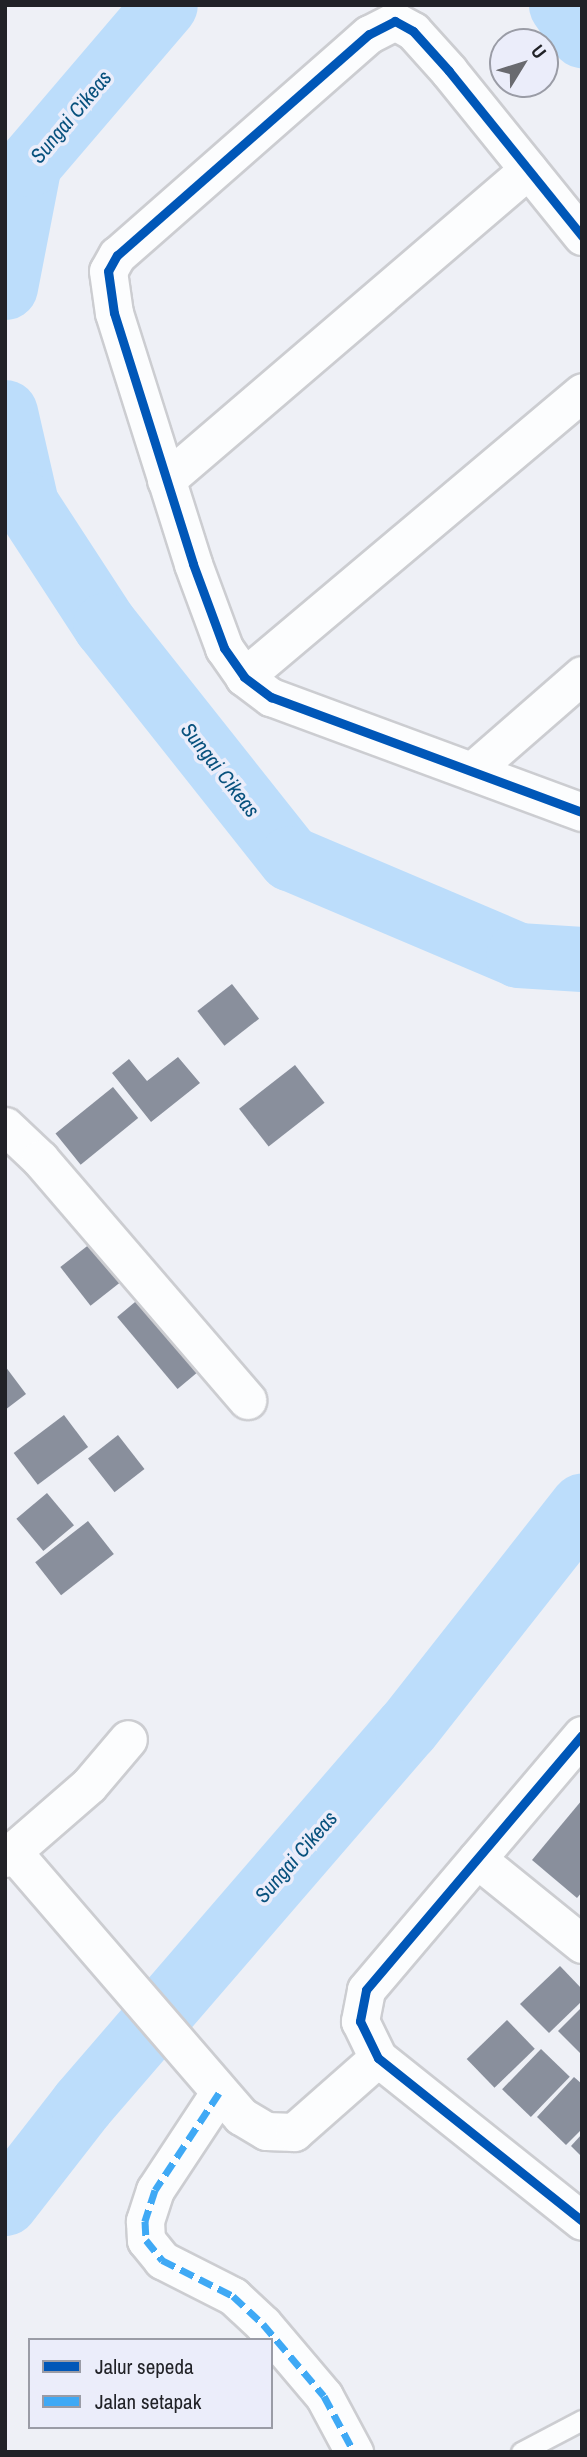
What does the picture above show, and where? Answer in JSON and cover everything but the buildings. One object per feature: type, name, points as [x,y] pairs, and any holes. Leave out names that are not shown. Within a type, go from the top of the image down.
[{"type":"street","points":[[582,236],[413,32],[395,21],[369,34],[117,255],[108,271],[114,313],[166,480],[224,648],[244,677],[271,697],[582,812]]},
{"type":"street","points":[[166,480],[528,170]]},
{"type":"street","points":[[244,677],[582,392]]},
{"type":"street","points":[[472,771],[582,675]]},
{"type":"street","points":[[5,1126],[40,1159],[247,1400]]},
{"type":"street","points":[[582,1735],[366,1990],[360,2021],[378,2058],[582,2221]]},
{"type":"street","points":[[128,1739],[89,1786],[9,1855],[107,1956],[212,2085],[241,2116],[266,2131],[294,2132],[378,2058]]},
{"type":"street","points":[[477,1859],[582,1944]]},
{"type":"street","points":[[212,2085],[155,2190],[145,2221],[146,2240],[162,2260],[233,2296],[263,2324],[324,2396],[354,2452]]},
{"type":"lane","points":[[520,2452],[582,2420]]},
{"type":"waterway","name":"Sungai Cikeas","points":[[5,287],[29,164],[165,5]]},
{"type":"waterway","name":"Sungai Cikeas","points":[[561,5],[582,35]]},
{"type":"waterway","name":"Sungai Cikeas","points":[[5,412],[26,504],[105,625],[290,858],[518,955],[582,959]]},
{"type":"waterway","name":"Sungai Cikeas","points":[[5,2203],[82,2104],[407,1728],[582,1506]]},
{"type":"marked path","points":[[219,2093],[155,2190],[145,2221],[146,2240],[162,2260],[233,2296],[263,2324],[324,2396],[354,2452]]},
{"type":"cycle path","points":[[582,236],[449,71],[413,31],[395,21],[369,34],[117,255],[108,271],[114,313],[193,564],[224,648],[244,677],[271,697],[582,812]]},
{"type":"cycle path","points":[[582,1735],[366,1990],[360,2021],[378,2058],[582,2221]]}]
